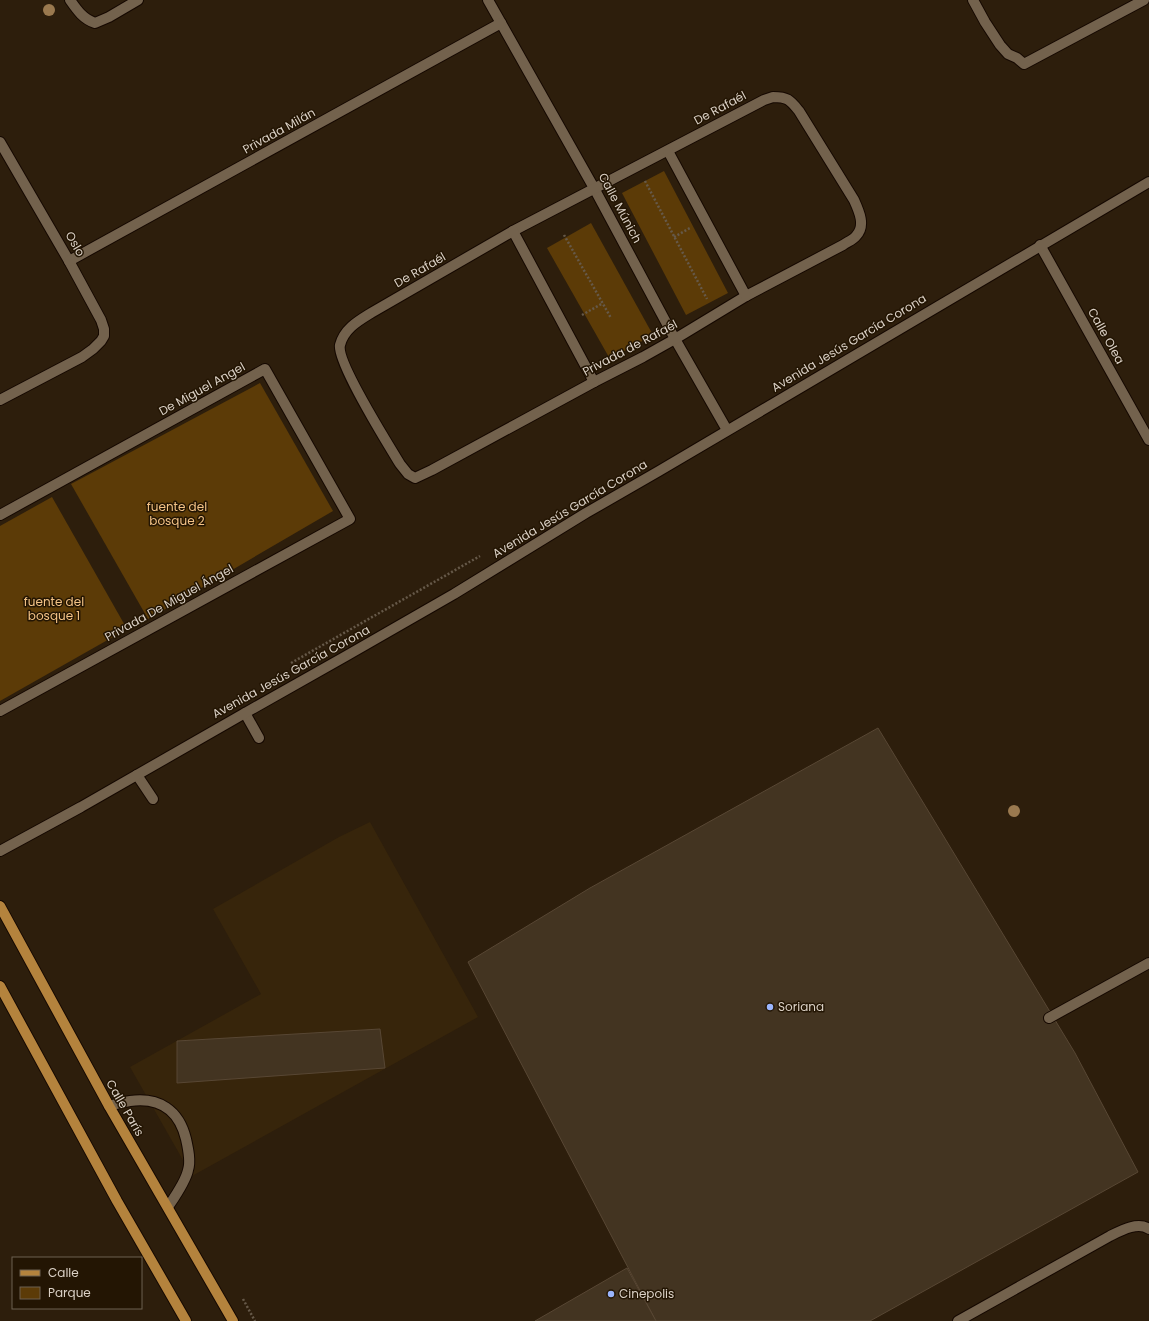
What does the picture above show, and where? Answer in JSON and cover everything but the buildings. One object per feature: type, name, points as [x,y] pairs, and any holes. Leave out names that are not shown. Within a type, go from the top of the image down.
[{"type":"main road","name":"Calle París","points":[[0,906],[109,1106],[233,1321]]},
{"type":"main road","points":[[0,986],[116,1201],[186,1321]]},
{"type":"street","points":[[70,0],[77,10],[90,21],[95,23],[109,17],[138,0]]},
{"type":"street","name":"Calle Múnich","points":[[488,0],[594,188],[675,339],[727,430]]},
{"type":"street","points":[[973,0],[1000,45],[1008,54],[1017,58],[1024,64],[1144,0]]},
{"type":"street","name":"Privada Milán","points":[[70,261],[501,23]]},
{"type":"street","name":"De Rafaél","points":[[344,336],[348,329],[356,322],[513,231],[768,98],[786,98]]},
{"type":"street","name":"Privada de Rafaél","points":[[344,336],[340,346],[340,352],[353,384],[400,464],[408,474],[415,478],[643,357],[746,296],[843,245],[856,237],[861,230],[860,212],[854,200],[799,111],[791,101],[786,98]]},
{"type":"street","name":"Oslo","points":[[0,142],[70,261],[104,328],[104,336],[101,341],[82,357],[0,400]]},
{"type":"street","points":[[668,151],[746,296]]},
{"type":"street","name":"Avenida Jesús García Corona","points":[[0,851],[82,807],[447,598],[586,513],[1149,182]]},
{"type":"street","points":[[513,231],[594,382]]},
{"type":"street","name":"Calle Olea","points":[[1040,245],[1149,440]]},
{"type":"street","name":"De Miguel Angel","points":[[0,515],[265,369],[350,519]]},
{"type":"street","name":"Privada De Miguel Ángel","points":[[0,711],[350,519]]},
{"type":"street","points":[[245,713],[259,738]]},
{"type":"street","points":[[137,775],[153,799]]},
{"type":"street","points":[[1049,1018],[1149,964]]},
{"type":"street","points":[[109,1106],[130,1101],[155,1102],[173,1112],[181,1125],[188,1145],[188,1170],[179,1191],[168,1208]]},
{"type":"street","points":[[958,1321],[1110,1236],[1125,1229],[1137,1226],[1144,1226],[1149,1229]]},
{"type":"path","points":[[645,180],[710,304]]},
{"type":"path","points":[[674,237],[694,226]]},
{"type":"path","points":[[564,235],[611,318]]},
{"type":"path","points":[[582,315],[602,303]]},
{"type":"shaded area","points":[[370,822],[478,1017],[192,1176],[130,1067],[261,994],[213,909],[339,837]]},
{"type":"green space","points":[[664,171],[728,293],[686,315],[622,193]]},
{"type":"green space","points":[[591,223],[653,335],[610,359],[547,248]]},
{"type":"green space","name":"fuente del bosque 2","points":[[260,383],[333,511],[148,619],[71,484]]},
{"type":"green space","name":"fuente del bosque 1","points":[[52,497],[127,629],[0,701],[0,526]]},
{"type":"place","name":"Soriana","points":[[770,1007]]},
{"type":"place","name":"Cinepolis","points":[[611,1294]]}]
